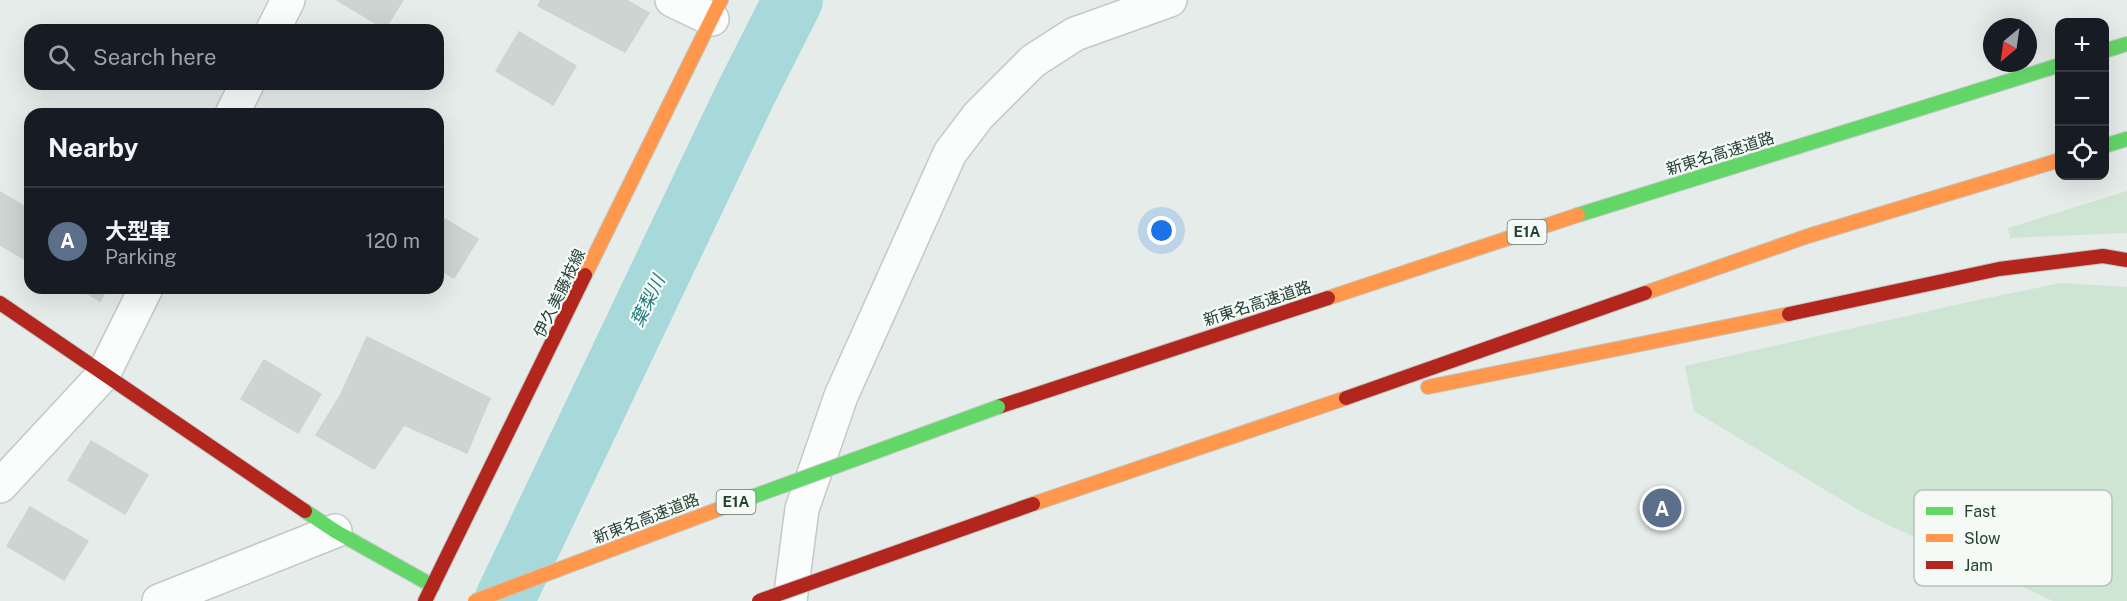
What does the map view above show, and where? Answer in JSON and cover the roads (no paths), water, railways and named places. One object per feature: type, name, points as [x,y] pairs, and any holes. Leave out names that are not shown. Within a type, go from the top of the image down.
[{"type":"main road","name":"伊久美藤枝線","points":[[425,601],[717,10]]},
{"type":"main road","points":[[2109,49],[2127,44]]},
{"type":"main road","name":"新東名高速道路","points":[[475,601],[998,406],[1626,199],[2055,66]]},
{"type":"main road","points":[[2109,144],[2127,139]]},
{"type":"main road","points":[[759,601],[1808,236],[2055,162]]},
{"type":"main road","points":[[1310,411],[1763,320],[1999,269],[2103,256],[2127,260]]},
{"type":"main road","points":[[0,303],[335,531],[433,586]]},
{"type":"street","points":[[276,24],[288,0]]},
{"type":"street","points":[[672,0],[717,10]]},
{"type":"street","points":[[790,601],[802,509],[841,396],[950,153],[978,116],[1033,61],[1074,34],[1170,0]]},
{"type":"street","points":[[235,108],[244,90]]},
{"type":"street","points":[[0,486],[104,375],[143,294]]},
{"type":"street","points":[[159,601],[335,531]]},
{"type":"waterway","name":"葉梨川","points":[[504,601],[746,93],[793,0]]},
{"type":"place","name":"大型車","points":[[1662,508]]}]
